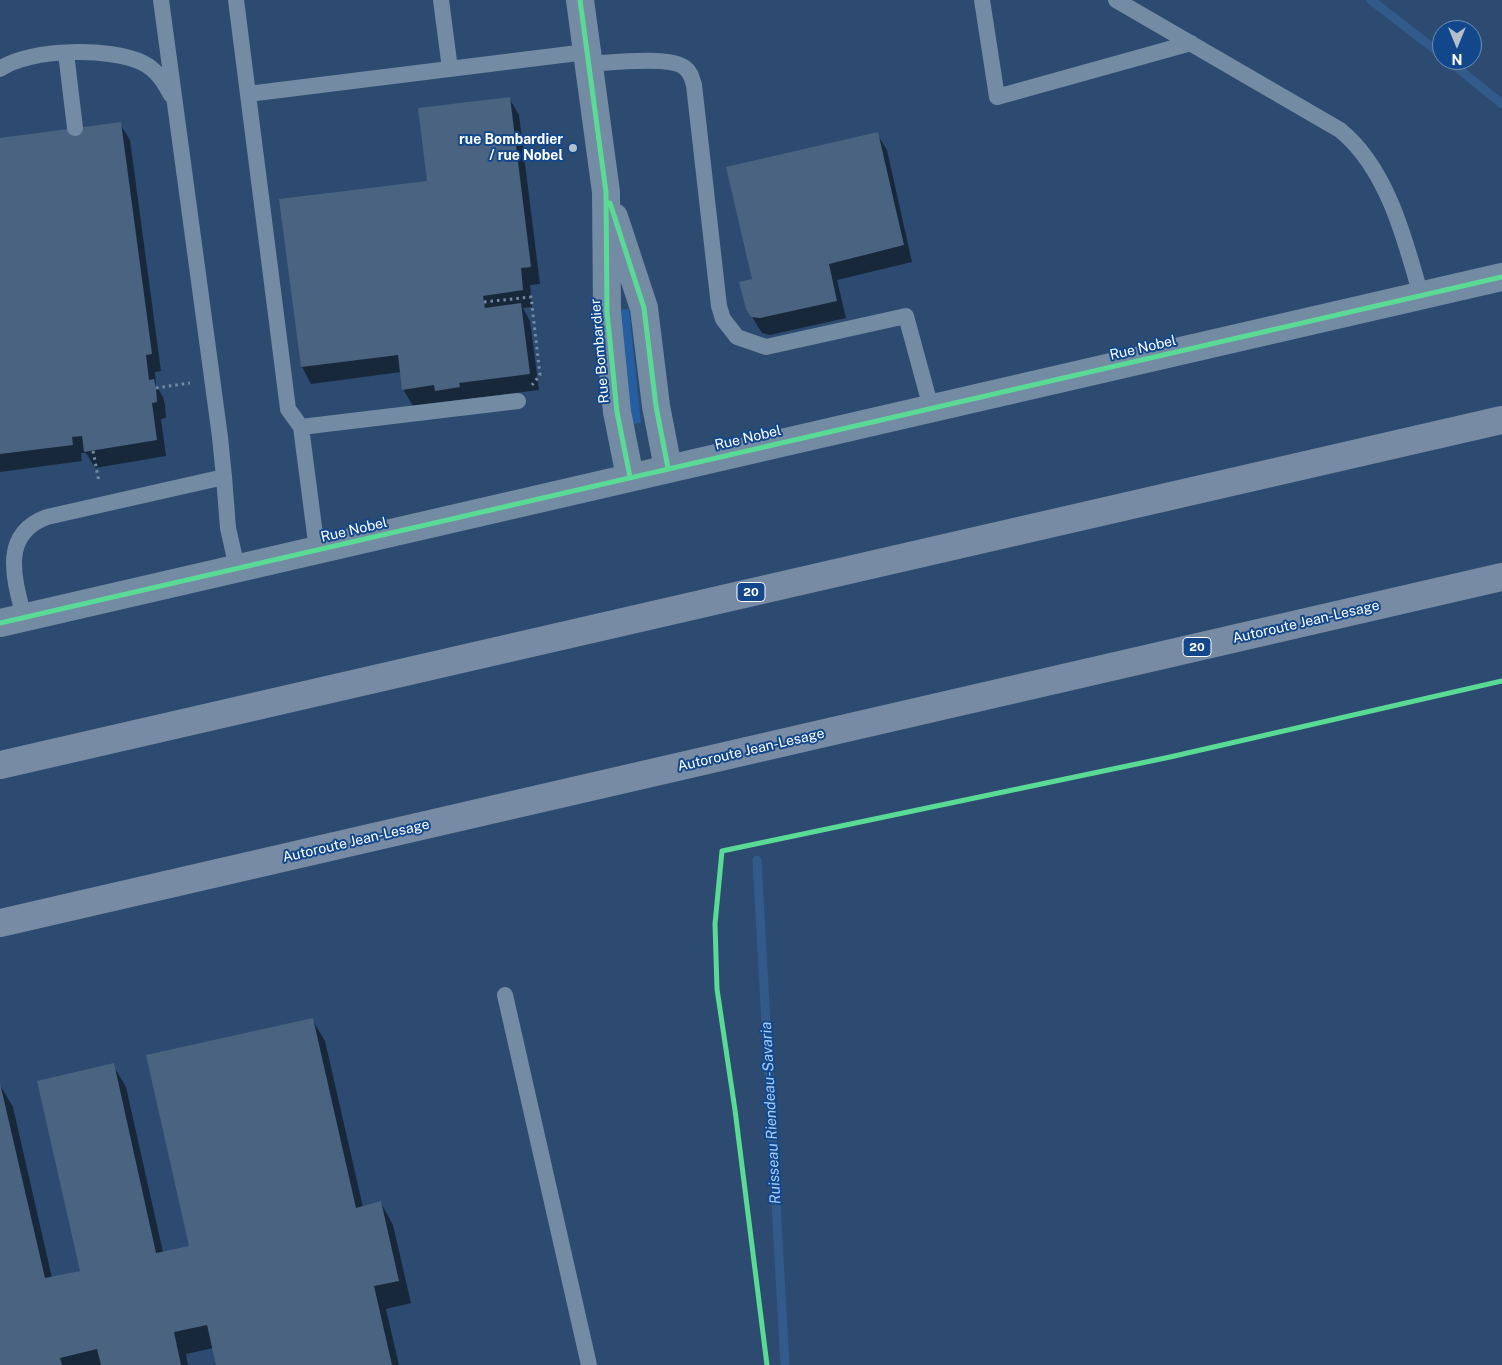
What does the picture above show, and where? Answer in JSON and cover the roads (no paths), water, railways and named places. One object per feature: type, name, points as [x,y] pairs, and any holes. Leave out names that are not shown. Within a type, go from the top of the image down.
[{"type":"highway","name":"20","points":[[0,765],[1502,420]]},
{"type":"highway","name":"Autoroute Jean-Lesage","points":[[0,923],[1502,577]]},
{"type":"street","name":"Rue Bombardier","points":[[580,0],[606,192],[606,312],[617,412],[630,477]]},
{"type":"street","name":"Rue Bombardier","points":[[606,192],[644,308],[656,406],[668,468]]},
{"type":"street","name":"Rue Nobel","points":[[12,620],[1502,277]]},
{"type":"lane","points":[[161,0],[224,477],[228,528],[237,568]]},
{"type":"lane","points":[[236,0],[288,409],[301,427],[317,550]]},
{"type":"lane","points":[[441,0],[450,69]]},
{"type":"lane","points":[[982,0],[997,96],[1191,44]]},
{"type":"lane","points":[[1116,0],[1340,130],[1356,143],[1393,208],[1405,240],[1421,296]]},
{"type":"lane","points":[[0,69],[27,58],[49,53],[115,55],[143,63],[157,72],[173,99],[177,116]]},
{"type":"lane","points":[[66,53],[75,128]]},
{"type":"lane","points":[[248,94],[450,69],[587,58],[664,62],[685,67],[694,85],[719,306],[723,319],[737,338],[766,347],[906,316],[931,408]]},
{"type":"lane","points":[[301,427],[522,397]]},
{"type":"lane","points":[[12,620],[13,554],[22,532],[30,524],[47,517],[224,477]]},
{"type":"lane","points":[[505,995],[589,1365]]},
{"type":"waterway","points":[[1371,0],[1432,47]]},
{"type":"waterway","points":[[1460,70],[1502,104]]},
{"type":"waterway","name":"Ruisseau Riendeau-Savaria","points":[[757,860],[785,1365]]},
{"type":"place","name":"rue Bombardier / rue Nobel","points":[[573,148]]}]
